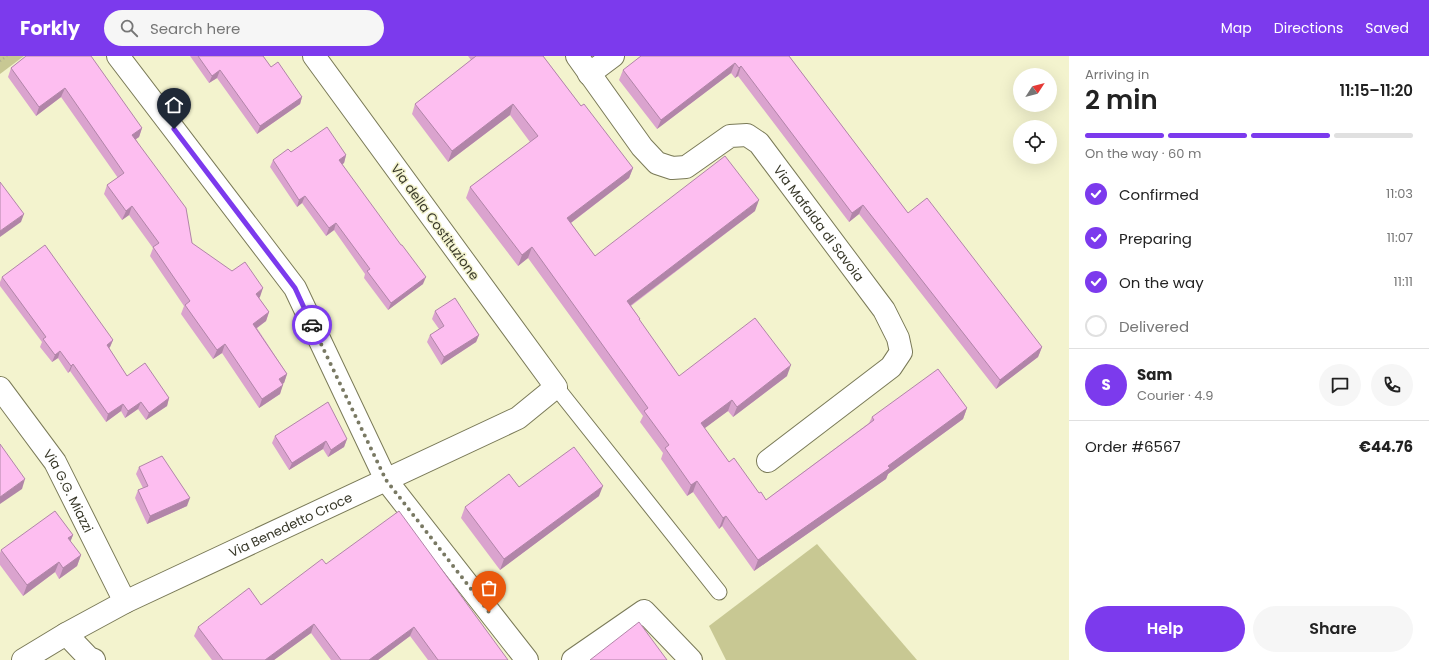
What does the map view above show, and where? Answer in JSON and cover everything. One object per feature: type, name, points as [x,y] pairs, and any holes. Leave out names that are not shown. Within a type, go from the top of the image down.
[{"type":"street","points":[[118,56],[295,288],[386,480],[527,660]]},
{"type":"street","name":"Via della Costituzione","points":[[314,56],[556,387]]},
{"type":"street","name":"Via Mafalda di Savoia","points":[[576,56],[642,147],[657,163],[672,168],[686,166],[730,136],[747,135],[759,143],[884,310],[898,338],[901,352],[891,366],[768,461]]},
{"type":"street","points":[[590,74],[613,56]]},
{"type":"street","name":"Via Benedetto Croce","points":[[22,660],[125,602],[518,418],[556,387]]},
{"type":"street","name":"Via G.G. Miazzi","points":[[0,388],[55,462],[125,602]]},
{"type":"street","points":[[572,660],[644,611],[690,660]]},
{"type":"street","points":[[66,634],[89,658],[94,660]]},
{"type":"lane","points":[[556,387],[719,592]]},
{"type":"path","points":[[0,61],[7,56]]},
{"type":"green space","points":[[0,56],[24,56],[0,74]]},
{"type":"green space","points":[[817,544],[917,660],[726,660],[709,626]]},
{"type":"building","points":[[26,56],[91,56],[142,128],[132,135],[186,208],[192,243],[232,271],[245,262],[263,288],[256,294],[269,312],[253,324],[287,374],[279,379],[283,385],[262,399],[225,344],[217,350],[185,305],[190,301],[153,247],[159,243],[132,206],[126,211],[107,185],[124,173],[65,88],[39,107],[11,68]]},
{"type":"building","points":[[198,56],[263,56],[271,67],[278,62],[302,97],[260,126],[220,70],[212,76]]},
{"type":"building","points":[[476,56],[543,56],[581,106],[584,104],[633,168],[567,218],[595,256],[725,156],[759,200],[627,301],[679,376],[755,318],[791,365],[737,407],[732,400],[701,423],[729,462],[734,458],[759,493],[761,492],[766,500],[874,420],[872,417],[938,369],[967,408],[888,466],[890,468],[758,560],[726,516],[723,518],[697,481],[691,485],[665,448],[669,445],[644,411],[648,408],[532,247],[522,255],[470,187],[538,136],[513,104],[452,151],[415,104]]},
{"type":"building","points":[[641,56],[789,56],[908,213],[927,198],[1042,347],[1000,380],[863,205],[852,213],[741,66],[739,68],[735,63],[661,120],[623,70]]},
{"type":"building","points":[[327,127],[346,155],[339,160],[426,277],[391,303],[367,271],[370,269],[336,223],[329,228],[305,196],[299,200],[273,160],[288,149],[291,152]]},
{"type":"building","points":[[0,182],[24,214],[0,231]]},
{"type":"building","points":[[45,245],[113,340],[107,345],[127,376],[145,363],[169,398],[149,413],[141,402],[128,411],[123,404],[108,414],[73,364],[71,366],[60,351],[55,355],[43,339],[46,337],[2,277]]},
{"type":"building","points":[[455,298],[479,335],[444,357],[430,335],[444,326],[435,311]]},
{"type":"building","points":[[328,402],[347,439],[331,450],[326,441],[292,463],[275,436]]},
{"type":"building","points":[[0,444],[25,479],[0,497]]},
{"type":"building","points":[[574,447],[603,486],[504,559],[465,507],[509,474],[519,487]]},
{"type":"building","points":[[162,456],[190,498],[150,516],[138,490],[148,486],[139,467]]},
{"type":"building","points":[[55,511],[73,535],[68,538],[81,555],[63,568],[59,562],[27,585],[1,550]]},
{"type":"building","points":[[399,511],[508,660],[438,660],[414,627],[369,660],[341,660],[314,624],[265,660],[223,660],[198,627],[249,588],[261,605],[322,559],[326,564]]},
{"type":"building","points":[[639,622],[667,660],[590,660]]},
{"type":"way so far","points":[[312,325],[386,480],[489,612]]},
{"type":"route","points":[[174,129],[295,288],[312,325]]}]
